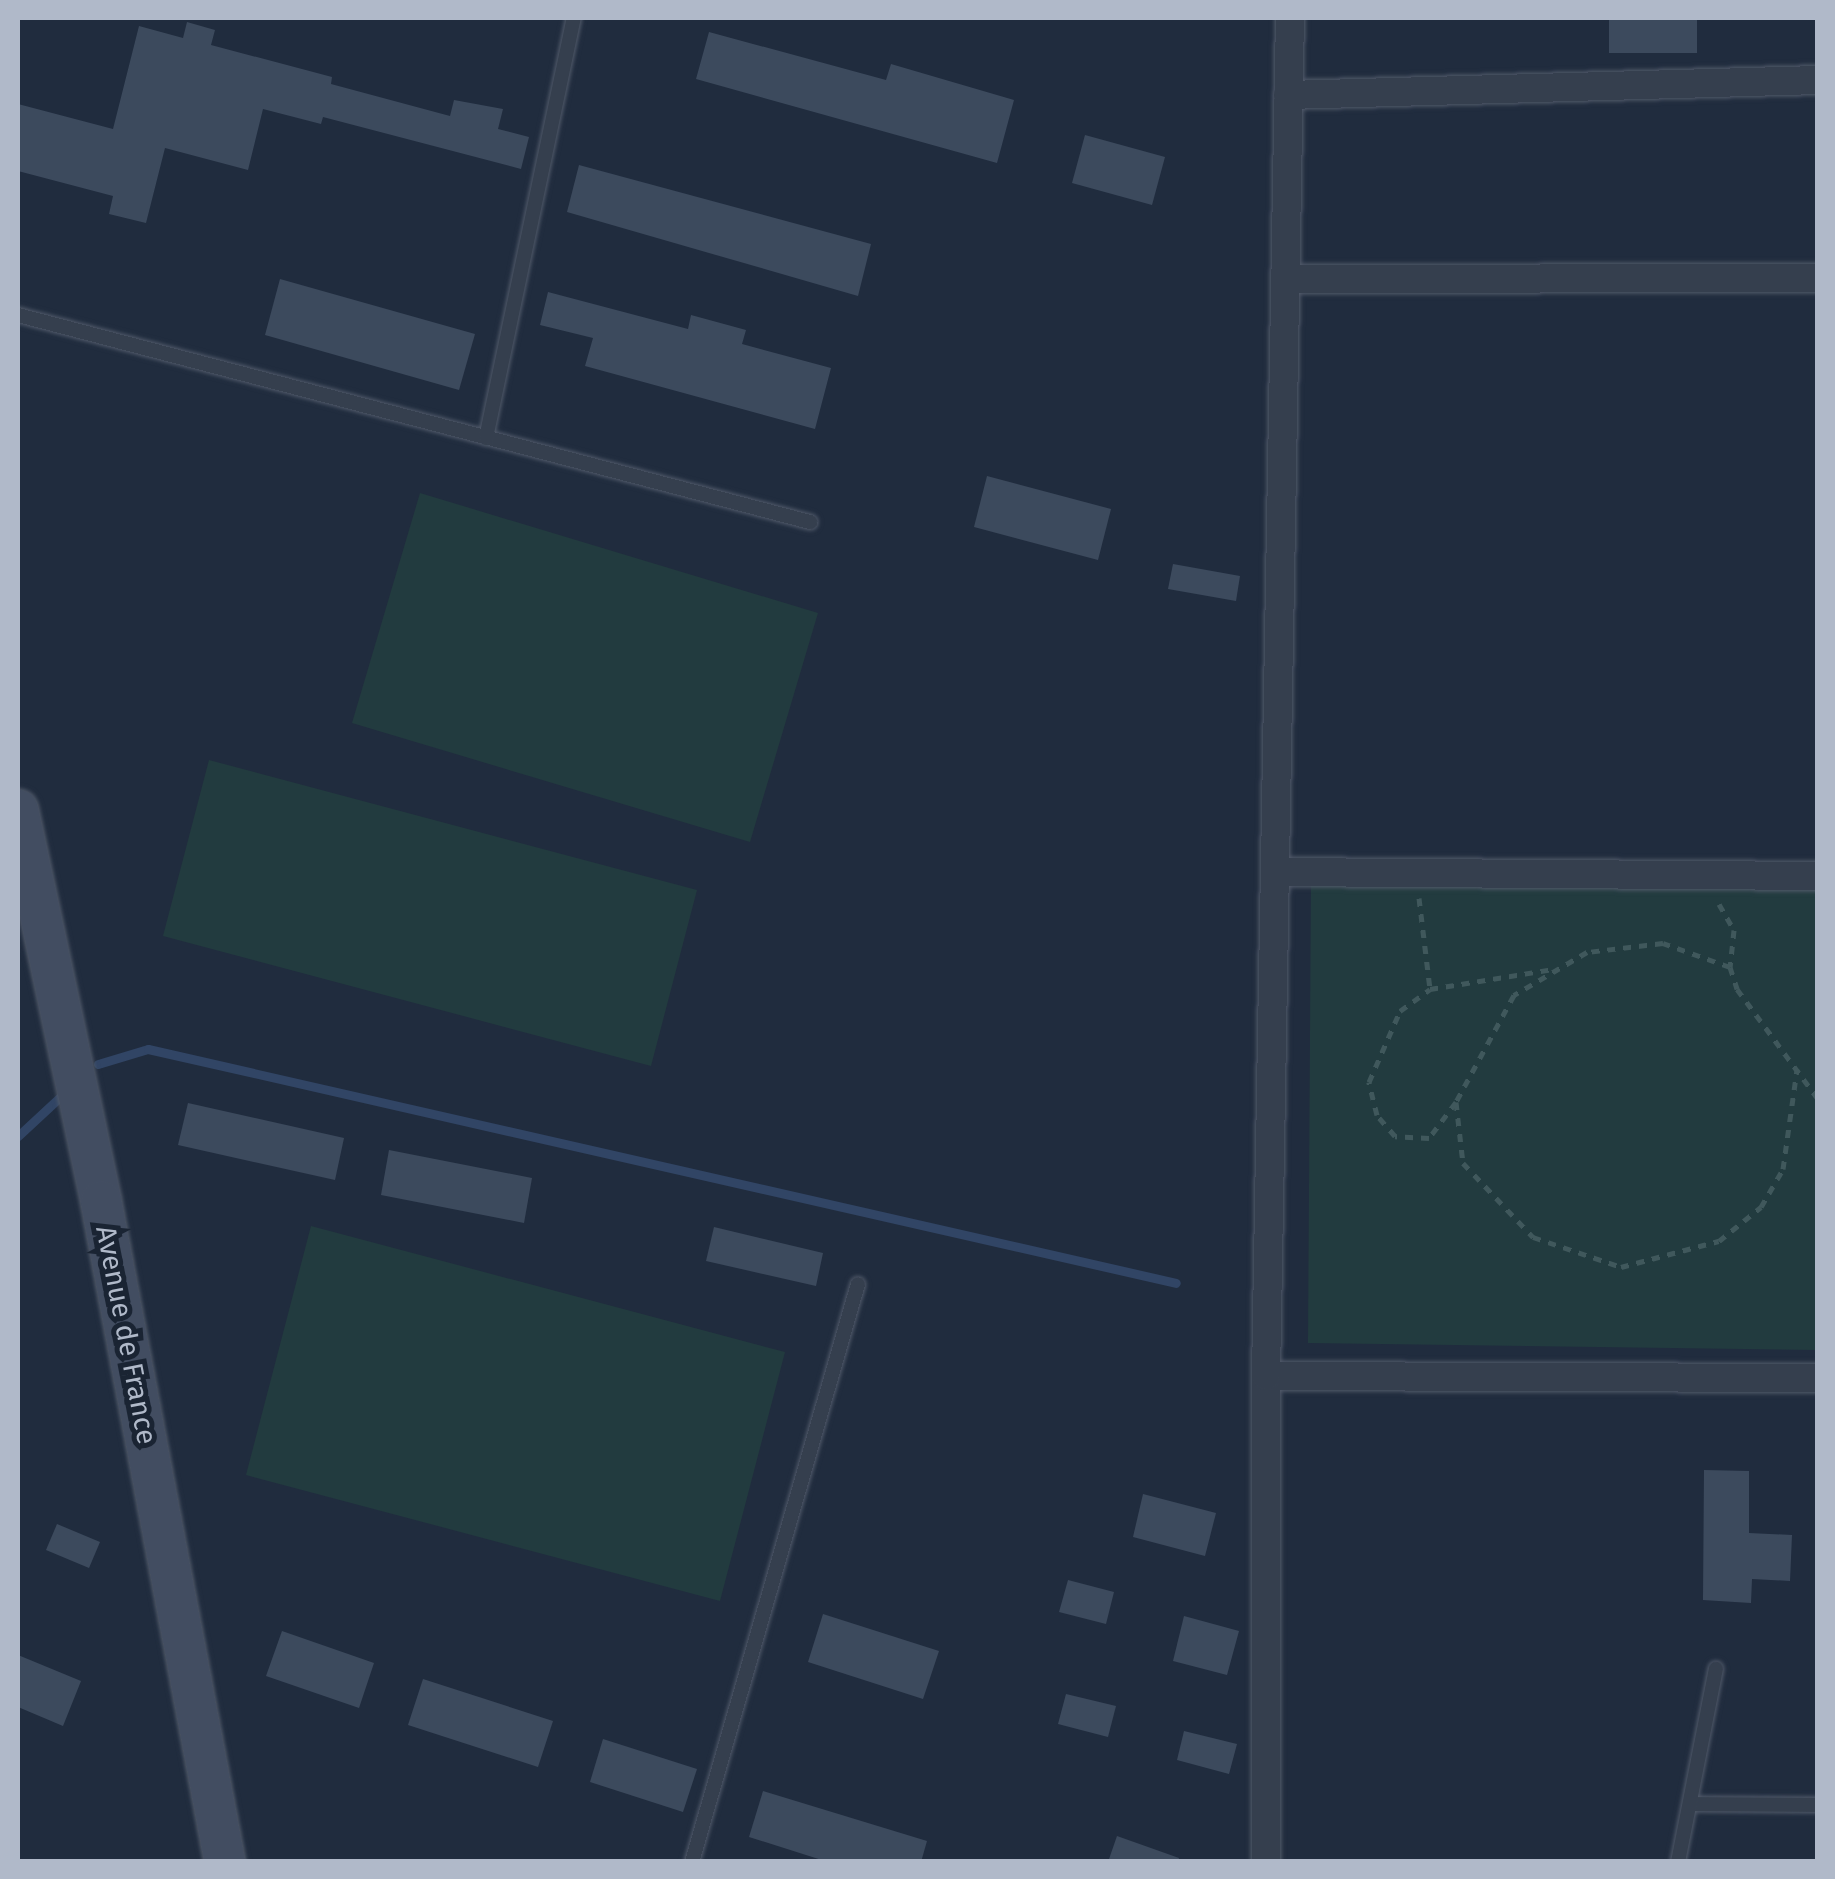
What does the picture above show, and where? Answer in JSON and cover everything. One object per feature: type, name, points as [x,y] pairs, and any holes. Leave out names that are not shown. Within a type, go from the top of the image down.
[{"type":"main road","name":"Avenue de France","points":[[20,832],[224,1862]]},
{"type":"street","points":[[1266,1862],[1266,1376],[1290,18]]},
{"type":"street","points":[[1288,95],[1818,80]]},
{"type":"street","points":[[1286,279],[1818,278]]},
{"type":"street","points":[[1276,872],[1418,870],[1818,876]]},
{"type":"street","points":[[1266,1376],[1818,1378]]},
{"type":"lane","points":[[486,438],[574,18]]},
{"type":"lane","points":[[18,315],[810,522]]},
{"type":"lane","points":[[692,1862],[858,1284]]},
{"type":"lane","points":[[1678,1862],[1716,1669]]},
{"type":"lane","points":[[1690,1804],[1818,1805]]},
{"type":"path","points":[[1418,870],[1430,989]]},
{"type":"path","points":[[1708,874],[1734,930],[1730,967],[1737,989],[1818,1099]]},
{"type":"path","points":[[1562,968],[1430,989],[1400,1011],[1369,1082],[1377,1115],[1395,1136],[1429,1138],[1456,1102],[1514,995],[1562,968],[1587,952],[1662,943],[1730,967]]},
{"type":"path","points":[[1456,1102],[1463,1162],[1532,1237],[1622,1267],[1720,1241],[1761,1207],[1783,1169],[1797,1069]]},
{"type":"green space","points":[[420,493],[818,613],[750,842],[352,723]]},
{"type":"green space","points":[[209,760],[697,890],[651,1066],[163,936]]},
{"type":"green space","points":[[1311,882],[1817,889],[1817,1350],[1308,1343]]},
{"type":"green space","points":[[311,1226],[785,1352],[720,1601],[246,1475]]},
{"type":"building","points":[[1609,18],[1697,18],[1697,53],[1609,53]]},
{"type":"building","points":[[187,22],[215,30],[211,45],[332,77],[331,84],[450,116],[454,100],[503,109],[498,129],[529,137],[521,169],[323,117],[321,124],[263,109],[248,170],[165,148],[146,223],[109,214],[113,196],[18,171],[18,104],[113,129],[139,26],[183,38]]},
{"type":"building","points":[[709,32],[886,80],[891,64],[1014,100],[997,163],[696,79]]},
{"type":"building","points":[[1085,135],[1165,157],[1152,205],[1072,183]]},
{"type":"building","points":[[579,165],[871,244],[858,296],[567,212]]},
{"type":"building","points":[[280,279],[475,334],[459,390],[265,335]]},
{"type":"building","points":[[548,292],[688,329],[691,315],[746,330],[742,344],[831,368],[815,429],[585,366],[593,338],[540,325]]},
{"type":"building","points":[[987,476],[1111,509],[1098,560],[974,527]]},
{"type":"building","points":[[1173,564],[1240,576],[1236,601],[1168,589]]},
{"type":"building","points":[[188,1103],[344,1138],[335,1180],[178,1145]]},
{"type":"building","points":[[389,1150],[532,1178],[524,1223],[381,1195]]},
{"type":"building","points":[[714,1227],[823,1253],[816,1286],[706,1261]]},
{"type":"building","points":[[1704,1470],[1749,1471],[1749,1533],[1792,1535],[1790,1581],[1752,1579],[1751,1603],[1703,1600]]},
{"type":"building","points":[[1143,1494],[1216,1513],[1205,1556],[1133,1537]]},
{"type":"building","points":[[57,1524],[100,1542],[89,1568],[46,1550]]},
{"type":"building","points":[[1068,1580],[1114,1592],[1106,1624],[1059,1612]]},
{"type":"building","points":[[823,1614],[939,1651],[923,1699],[808,1662]]},
{"type":"building","points":[[1184,1616],[1239,1631],[1227,1675],[1173,1661]]},
{"type":"building","points":[[282,1631],[374,1663],[359,1708],[266,1676]]},
{"type":"building","points":[[18,1655],[81,1681],[63,1726],[18,1707]]},
{"type":"building","points":[[423,1679],[553,1721],[538,1767],[408,1725]]},
{"type":"building","points":[[1066,1694],[1116,1706],[1108,1737],[1058,1724]]},
{"type":"building","points":[[1184,1731],[1237,1744],[1229,1774],[1177,1760]]},
{"type":"building","points":[[603,1739],[697,1769],[683,1812],[590,1782]]},
{"type":"building","points":[[763,1791],[927,1841],[921,1862],[828,1862],[749,1837]]},
{"type":"building","points":[[1117,1836],[1179,1858],[1178,1862],[1108,1862]]},
{"type":"waterway","points":[[98,1064],[148,1049],[1176,1283]]},
{"type":"waterway","points":[[18,1136],[60,1097]]}]
